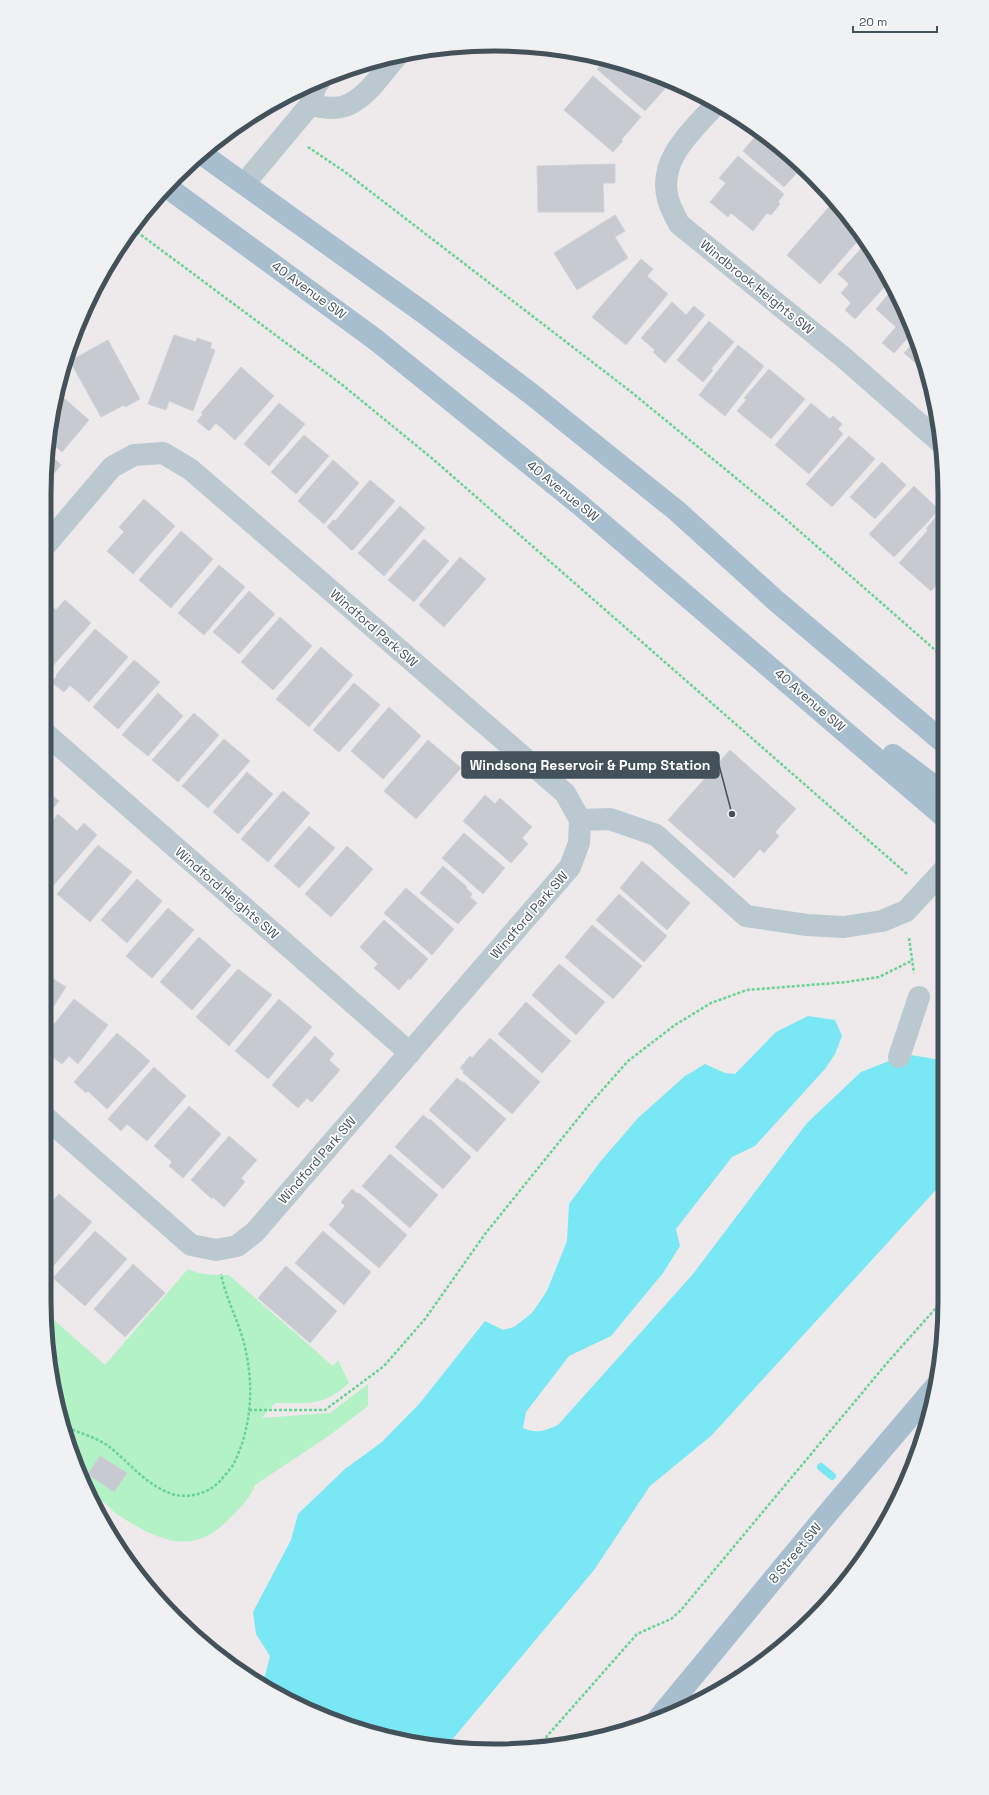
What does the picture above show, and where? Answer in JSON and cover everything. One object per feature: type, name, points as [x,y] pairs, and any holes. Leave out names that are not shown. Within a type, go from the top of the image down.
[{"type":"main road","points":[[207,157],[418,309],[530,393],[677,511],[775,600],[938,738]]},
{"type":"main road","name":"40 Avenue SW","points":[[172,191],[376,340],[579,504],[756,654],[938,812]]},
{"type":"main road","points":[[756,654],[938,789]]},
{"type":"main road","name":"8 Street SW","points":[[666,1709],[828,1513],[927,1396]]},
{"type":"street","points":[[310,105],[324,108],[344,106],[362,96],[390,64]]},
{"type":"street","points":[[244,184],[310,105],[314,90]]},
{"type":"street","name":"Windbrook Heights SW","points":[[712,108],[675,151],[666,177],[667,198],[679,224],[843,358],[934,437]]},
{"type":"street","name":"Windford Park SW","points":[[51,539],[112,467],[134,455],[163,453],[190,468],[565,793],[580,820],[580,843],[570,867],[255,1232],[237,1246],[216,1250],[191,1245],[51,1122]]},
{"type":"street","name":"Windford Heights SW","points":[[51,738],[410,1053]]},
{"type":"street","points":[[580,820],[610,819],[656,835],[746,916],[844,927],[882,921],[906,911],[938,877]]},
{"type":"street","points":[[899,1057],[919,997]]},
{"type":"path","points":[[262,117],[266,119]]},
{"type":"path","points":[[310,148],[345,172],[630,391],[781,515],[938,652]]},
{"type":"path","points":[[138,232],[340,383],[434,460],[926,890]]},
{"type":"path","points":[[249,1410],[325,1410],[384,1366],[425,1319],[484,1234],[589,1105],[628,1061],[675,1024],[711,1004],[747,990],[847,982],[879,977],[911,961]]},
{"type":"path","points":[[71,1429],[106,1445],[141,1476],[167,1492],[179,1495],[193,1496],[214,1486],[233,1466],[244,1437],[249,1410],[250,1383],[246,1351],[221,1276],[216,1250]]},
{"type":"path","points":[[545,1741],[547,1736],[637,1634],[671,1619],[681,1610],[887,1363],[938,1306]]},
{"type":"green space","points":[[188,1269],[203,1274],[229,1275],[333,1366],[338,1360],[349,1383],[340,1391],[323,1400],[306,1403],[275,1403],[262,1418],[330,1413],[368,1384],[368,1406],[330,1435],[255,1485],[243,1504],[213,1533],[199,1539],[185,1541],[171,1540],[143,1530],[115,1513],[105,1503],[99,1501],[85,1470],[66,1415],[55,1358],[52,1318],[105,1365]]},
{"type":"water","points":[[808,1016],[835,1020],[842,1036],[835,1054],[825,1069],[755,1146],[732,1157],[676,1229],[680,1246],[663,1273],[611,1336],[569,1356],[526,1412],[523,1428],[532,1431],[540,1431],[558,1425],[693,1274],[807,1123],[861,1072],[899,1057],[911,1055],[938,1060],[938,1188],[711,1436],[650,1486],[594,1570],[451,1741],[380,1729],[352,1720],[298,1698],[259,1676],[265,1676],[270,1656],[256,1634],[253,1612],[291,1540],[298,1514],[345,1469],[382,1442],[420,1403],[485,1321],[503,1330],[514,1327],[532,1313],[547,1291],[567,1241],[569,1204],[600,1162],[638,1118],[685,1076],[705,1064],[725,1073],[735,1074],[776,1032]]},
{"type":"building","points":[[602,64],[609,66],[667,86],[645,111],[597,69]]},
{"type":"building","points":[[593,76],[641,117],[621,140],[623,141],[613,152],[564,110]]},
{"type":"building","points":[[755,137],[798,171],[784,187],[743,151]]},
{"type":"building","points":[[738,156],[784,194],[778,202],[780,204],[771,215],[767,213],[753,231],[731,213],[728,217],[710,202],[726,183],[719,178]]},
{"type":"building","points":[[615,164],[615,183],[603,183],[604,212],[538,212],[537,166]]},
{"type":"building","points":[[829,207],[838,215],[858,241],[820,284],[787,255]]},
{"type":"building","points":[[615,215],[625,231],[615,237],[628,258],[577,290],[554,253]]},
{"type":"building","points":[[862,247],[886,286],[855,319],[845,310],[851,303],[841,293],[849,284],[838,274]]},
{"type":"building","points":[[641,259],[653,269],[647,276],[668,294],[626,345],[592,317]]},
{"type":"building","points":[[889,293],[908,337],[894,353],[882,343],[896,327],[876,309]]},
{"type":"building","points":[[672,302],[686,315],[694,306],[705,315],[665,363],[653,352],[655,350],[641,338]]},
{"type":"building","points":[[709,321],[734,342],[711,369],[713,370],[703,382],[677,360]]},
{"type":"building","points":[[174,335],[196,342],[197,338],[212,343],[210,348],[215,350],[193,411],[169,401],[166,410],[148,404]]},
{"type":"building","points":[[108,340],[140,399],[125,407],[124,405],[101,417],[71,363],[73,360]]},
{"type":"building","points":[[738,345],[764,366],[725,416],[699,395]]},
{"type":"building","points":[[911,345],[918,365],[904,353]]},
{"type":"building","points":[[241,367],[274,396],[235,440],[216,423],[209,431],[197,421],[203,414],[201,413]]},
{"type":"building","points":[[769,369],[805,399],[771,439],[737,411],[746,400],[744,398]]},
{"type":"building","points":[[62,397],[89,420],[62,452],[54,445]]},
{"type":"building","points":[[279,403],[305,424],[269,466],[244,444]]},
{"type":"building","points":[[811,403],[830,419],[833,416],[842,424],[838,429],[843,434],[809,474],[775,445]]},
{"type":"building","points":[[304,435],[329,456],[296,494],[271,472]]},
{"type":"building","points":[[849,436],[875,459],[832,507],[806,484]]},
{"type":"building","points":[[53,457],[61,465],[52,476]]},
{"type":"building","points":[[333,460],[359,483],[324,524],[298,501]]},
{"type":"building","points":[[882,462],[906,485],[875,519],[850,497]]},
{"type":"building","points":[[370,480],[395,501],[353,550],[351,550],[327,527],[333,520],[335,521]]},
{"type":"building","points":[[914,486],[938,509],[938,511],[894,557],[869,534]]},
{"type":"building","points":[[144,499],[175,526],[133,574],[107,551],[124,532],[119,527]]},
{"type":"building","points":[[400,506],[425,528],[384,576],[358,553]]},
{"type":"building","points":[[938,514],[938,583],[931,591],[899,563],[928,530],[926,529]]},
{"type":"building","points":[[181,531],[213,559],[171,608],[139,580]]},
{"type":"building","points":[[424,539],[449,561],[414,602],[388,580]]},
{"type":"building","points":[[460,557],[486,579],[444,627],[419,605]]},
{"type":"building","points":[[219,565],[245,587],[204,635],[178,613]]},
{"type":"building","points":[[249,591],[275,614],[239,654],[213,632]]},
{"type":"building","points":[[65,600],[91,623],[51,668],[51,605],[56,610]]},
{"type":"building","points":[[280,617],[312,646],[273,690],[241,662]]},
{"type":"building","points":[[95,629],[128,657],[89,702],[70,685],[64,692],[51,682]]},
{"type":"building","points":[[321,647],[353,675],[309,727],[276,699]]},
{"type":"building","points":[[134,660],[160,682],[118,729],[93,707]]},
{"type":"building","points":[[354,683],[380,705],[339,752],[313,730]]},
{"type":"building","points":[[158,693],[183,716],[148,756],[122,735]]},
{"type":"building","points":[[389,707],[421,736],[383,779],[351,751]]},
{"type":"building","points":[[194,713],[219,735],[178,782],[152,760]]},
{"type":"building","points":[[224,739],[250,761],[208,808],[182,786]]},
{"type":"building","points":[[428,740],[461,768],[416,819],[384,791]]},
{"type":"building","points":[[730,750],[796,809],[775,832],[779,836],[764,853],[760,849],[734,878],[668,820]]},
{"type":"building","points":[[247,772],[273,794],[238,834],[213,812]]},
{"type":"building","points":[[283,791],[310,813],[268,862],[241,839]]},
{"type":"building","points":[[51,794],[59,801],[51,811]]},
{"type":"building","points":[[485,795],[495,804],[500,798],[532,827],[522,838],[528,844],[511,863],[463,821]]},
{"type":"building","points":[[58,814],[77,831],[84,823],[97,835],[52,887],[51,886],[51,823]]},
{"type":"building","points":[[309,826],[335,848],[299,888],[274,866]]},
{"type":"building","points":[[464,833],[505,868],[483,894],[442,858]]},
{"type":"building","points":[[98,845],[132,872],[90,922],[57,894]]},
{"type":"building","points":[[347,846],[373,869],[331,917],[305,894]]},
{"type":"building","points":[[642,861],[690,903],[667,930],[620,888]]},
{"type":"building","points":[[443,866],[467,887],[466,888],[472,894],[470,897],[477,903],[458,924],[420,893]]},
{"type":"building","points":[[137,879],[162,901],[127,943],[101,920]]},
{"type":"building","points":[[406,888],[454,929],[432,955],[384,913]]},
{"type":"building","points":[[619,894],[667,936],[644,962],[596,920]]},
{"type":"building","points":[[168,908],[194,930],[152,978],[126,956]]},
{"type":"building","points":[[384,920],[428,959],[410,980],[409,978],[399,990],[374,968],[378,964],[360,947]]},
{"type":"building","points":[[592,925],[642,966],[613,999],[565,957]]},
{"type":"building","points":[[199,937],[231,965],[192,1010],[160,982]]},
{"type":"building","points":[[559,964],[605,1002],[576,1035],[532,995]]},
{"type":"building","points":[[238,969],[272,995],[229,1046],[196,1017]]},
{"type":"building","points":[[51,977],[66,987],[51,1010]]},
{"type":"building","points":[[74,999],[108,1025],[78,1064],[69,1056],[62,1064],[51,1056],[51,1028]]},
{"type":"building","points":[[279,999],[312,1027],[268,1079],[235,1051]]},
{"type":"building","points":[[526,1002],[571,1041],[542,1073],[498,1034]]},
{"type":"building","points":[[117,1033],[150,1061],[107,1109],[88,1091],[86,1093],[74,1082]]},
{"type":"building","points":[[315,1036],[334,1054],[329,1060],[340,1070],[312,1102],[307,1098],[298,1108],[272,1085]]},
{"type":"building","points":[[490,1038],[540,1082],[512,1114],[463,1073],[464,1071],[460,1068],[470,1056],[472,1058]]},
{"type":"building","points":[[154,1067],[186,1096],[147,1141],[127,1124],[121,1131],[108,1119]]},
{"type":"building","points":[[457,1078],[463,1083],[464,1082],[506,1119],[477,1152],[429,1110]]},
{"type":"building","points":[[189,1106],[221,1134],[183,1178],[169,1166],[172,1162],[154,1146]]},
{"type":"building","points":[[423,1115],[429,1120],[430,1119],[471,1157],[443,1189],[395,1147]]},
{"type":"building","points":[[229,1136],[257,1160],[241,1178],[245,1182],[224,1207],[213,1197],[212,1199],[191,1180]]},
{"type":"building","points":[[390,1154],[438,1195],[410,1228],[362,1186]]},
{"type":"building","points":[[352,1189],[358,1194],[359,1193],[407,1235],[379,1268],[329,1225],[345,1206],[341,1202]]},
{"type":"building","points":[[59,1194],[92,1222],[51,1268],[51,1203]]},
{"type":"building","points":[[95,1231],[127,1259],[85,1306],[53,1278]]},
{"type":"building","points":[[323,1231],[371,1272],[344,1305],[295,1263]]},
{"type":"building","points":[[133,1264],[165,1293],[125,1337],[94,1309]]},
{"type":"building","points":[[286,1266],[337,1311],[310,1343],[258,1298]]},
{"type":"building","points":[[100,1456],[127,1473],[114,1492],[88,1474]]},
{"type":"waterway","points":[[821,1467],[832,1476]]},
{"type":"place","name":"Windsong Reservoir & Pump Station","points":[[732,814]]}]
